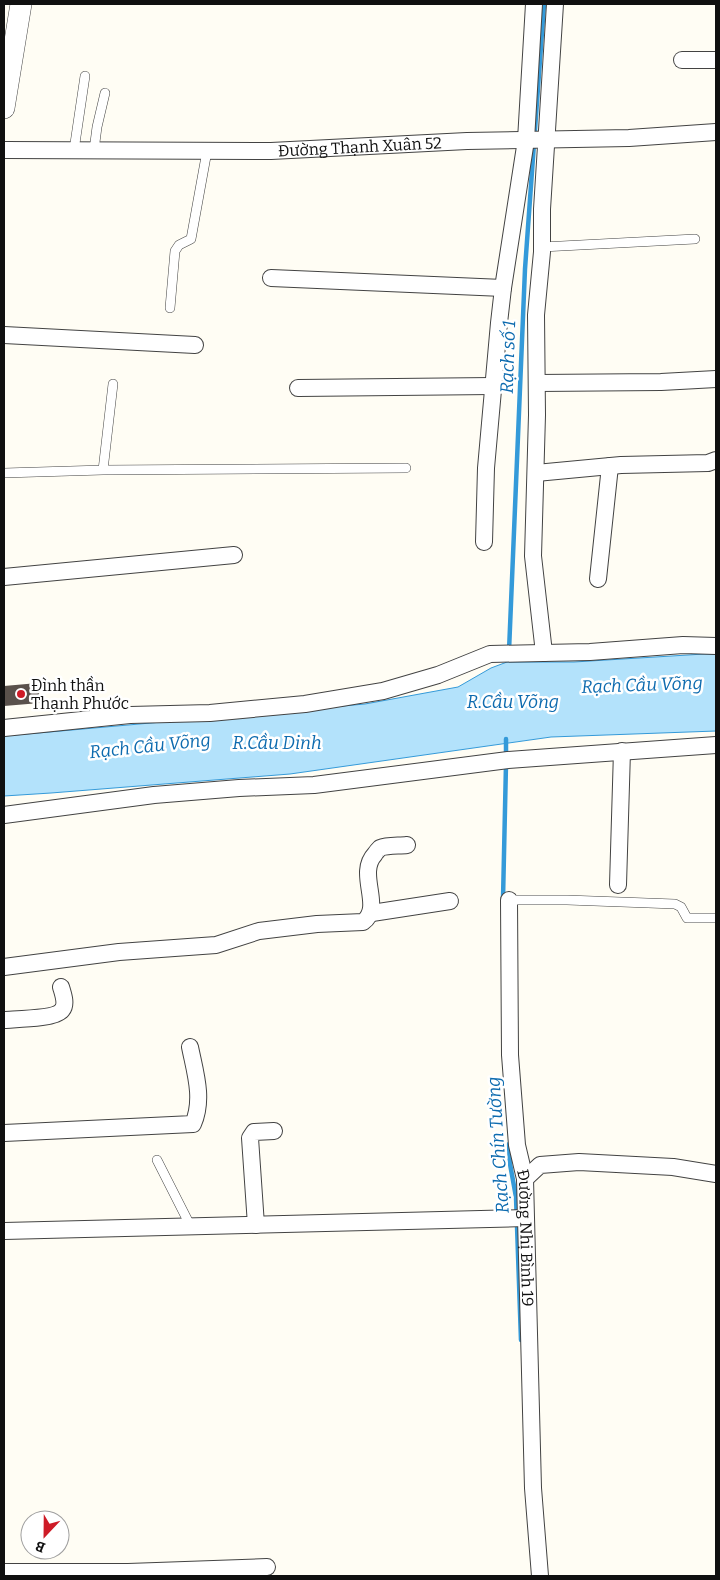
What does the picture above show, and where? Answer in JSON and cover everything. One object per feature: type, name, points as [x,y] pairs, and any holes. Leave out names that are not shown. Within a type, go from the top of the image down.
[{"type":"street","points":[[4,108],[21,4]]},
{"type":"street","points":[[484,542],[486,468],[493,386],[503,288],[526,140],[534,4]]},
{"type":"street","points":[[544,653],[532,556],[536,473],[536,315],[542,247],[542,209],[555,4]]},
{"type":"street","points":[[682,60],[716,60]]},
{"type":"street","name":"Đường Thạnh Xuân 52","points":[[4,150],[271,151],[457,142],[629,138],[716,132]]},
{"type":"street","points":[[271,278],[503,288]]},
{"type":"street","points":[[4,335],[195,344]]},
{"type":"street","points":[[536,383],[661,382],[716,379]]},
{"type":"street","points":[[298,388],[493,386]]},
{"type":"street","points":[[536,473],[610,466],[708,463],[716,460]]},
{"type":"street","points":[[598,580],[610,466]]},
{"type":"street","points":[[4,577],[234,556]]},
{"type":"street","points":[[4,728],[130,715],[210,714],[305,704],[383,691],[438,675],[490,654],[590,652],[683,645],[716,646]]},
{"type":"street","points":[[4,816],[154,796],[238,788],[314,786],[502,761],[716,745]]},
{"type":"street","points":[[618,885],[622,751]]},
{"type":"street","points":[[4,967],[119,952],[216,945],[259,931],[317,924],[363,922],[369,919],[372,913],[368,883],[369,860],[380,848],[407,845]]},
{"type":"street","name":"Đường Nhị Bình 19","points":[[509,900],[510,1055],[517,1145],[525,1179],[533,1488],[540,1576]]},
{"type":"street","points":[[372,913],[450,901]]},
{"type":"street","points":[[4,1020],[53,1015],[61,1012],[64,1008],[64,1000],[61,987]]},
{"type":"street","points":[[4,1133],[193,1124],[198,1113],[198,1087],[190,1047]]},
{"type":"street","points":[[256,1225],[250,1138],[254,1132],[274,1131]]},
{"type":"street","points":[[525,1179],[540,1165],[579,1162],[673,1167],[716,1174]]},
{"type":"street","points":[[4,1231],[525,1218]]},
{"type":"street","points":[[4,1572],[128,1574],[267,1567]]},
{"type":"lane","points":[[74,150],[85,76]]},
{"type":"lane","points":[[94,150],[105,93]]},
{"type":"lane","points":[[170,308],[175,251],[179,245],[191,239],[207,151]]},
{"type":"lane","points":[[542,247],[695,239]]},
{"type":"lane","points":[[103,470],[113,384]]},
{"type":"lane","points":[[4,473],[103,470],[406,468]]},
{"type":"lane","points":[[509,900],[675,904],[681,907],[687,918],[715,918]]},
{"type":"lane","points":[[157,1160],[191,1227]]},
{"type":"water","points":[[716,654],[716,731],[551,737],[290,774],[4,796],[4,736],[365,704],[458,687],[491,668],[507,662],[574,662]]},
{"type":"building","name":"Đình thần Thạnh Phước","points":[[38,683],[40,703],[4,706],[4,686]]},
{"type":"waterway","name":"Rạch số 1","points":[[509,651],[525,269],[544,4]]},
{"type":"waterway","name":"Rạch Chín Tường","points":[[506,739],[506,756]]},
{"type":"waterway","name":"Rạch Chín Tường","points":[[503,899],[506,764]]},
{"type":"waterway","name":"Rạch Chín Tường","points":[[509,1144],[510,1164],[516,1197],[521,1340]]},
{"type":"place","name":"Đình thần Thạnh Phước","points":[[21,694]]},
{"type":"water label","name":"Rạch Cầu Võng","points":[[642,685]]},
{"type":"water label","name":"R.Cầu Võng","points":[[513,702]]},
{"type":"water label","name":"R.Cầu Dinh","points":[[277,743]]},
{"type":"water label","name":"Rạch Cầu Võng","points":[[150,746]]}]
